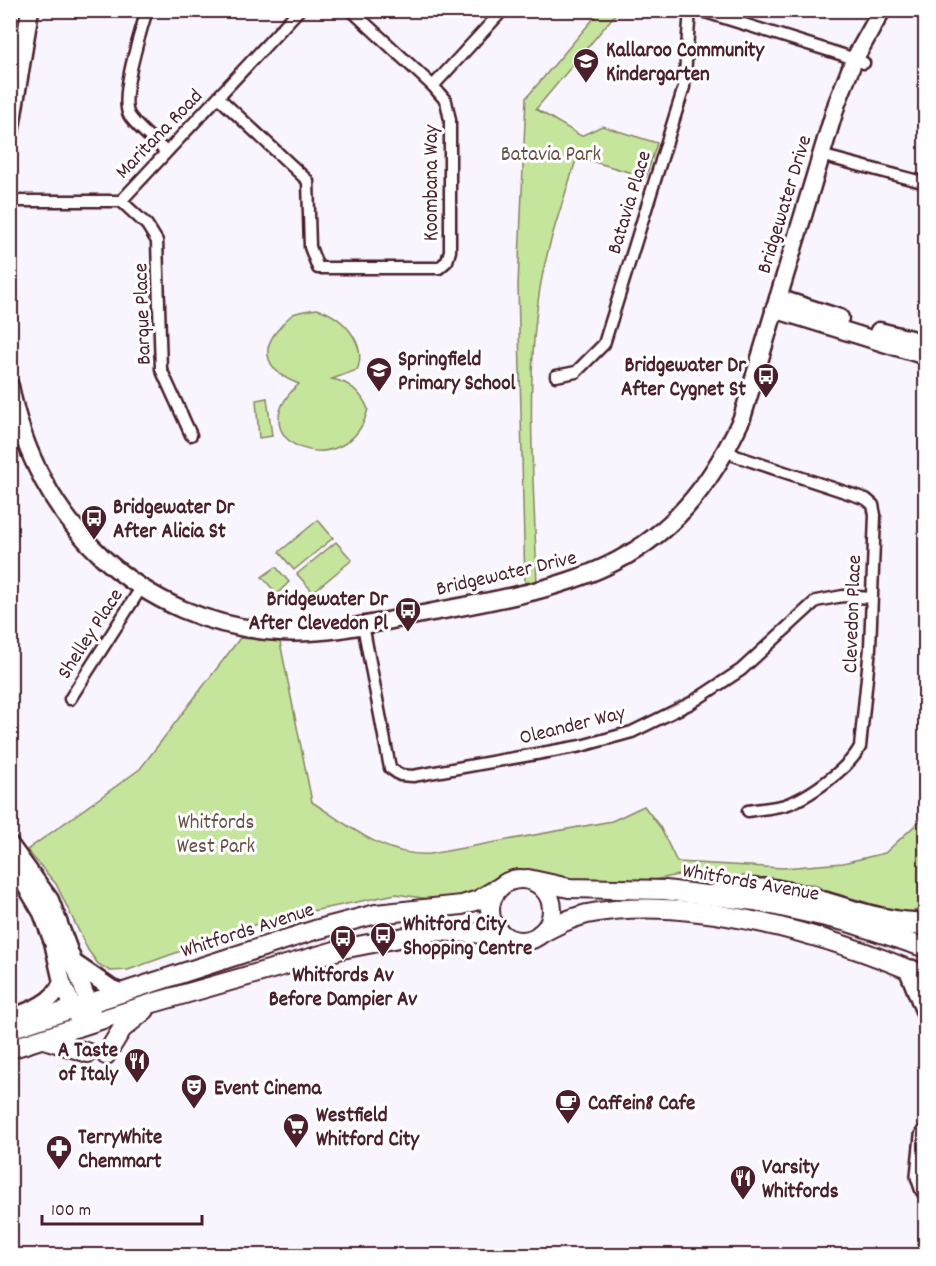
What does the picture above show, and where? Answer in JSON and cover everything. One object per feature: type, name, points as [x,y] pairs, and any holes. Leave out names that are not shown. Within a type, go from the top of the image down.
[{"type":"highway","points":[[716,895],[772,891],[801,896],[902,924],[926,924]]},
{"type":"highway","points":[[918,974],[926,1009]]},
{"type":"highway","points":[[926,1136],[922,1176],[926,1188]]},
{"type":"main road","points":[[528,879],[544,888],[552,904],[550,922],[540,934],[522,941],[503,935],[492,922],[490,913],[490,903],[500,887],[513,880],[528,879]]},
{"type":"main road","name":"Whitfords Avenue","points":[[528,879],[581,889],[657,889],[716,895],[828,917],[926,948]]},
{"type":"main road","name":"Whitfords Avenue","points":[[10,1029],[315,930],[376,915],[462,905],[478,900],[500,887]]},
{"type":"main road","name":"Whitfords Avenue","points":[[540,934],[586,914],[650,910],[695,913],[794,930],[872,955],[918,974]]},
{"type":"main road","name":"Whitfords Avenue","points":[[10,1050],[153,1003],[342,949],[387,939],[450,930],[503,935]]},
{"type":"main road","points":[[44,1039],[97,1054],[153,1003]]},
{"type":"street","points":[[10,58],[20,10]]},
{"type":"street","points":[[11,130],[30,10]]},
{"type":"street","points":[[147,10],[128,90],[128,111],[133,120],[165,151]]},
{"type":"street","name":"Maritana Road","points":[[10,201],[121,201],[165,151],[219,98],[299,10]]},
{"type":"street","points":[[351,10],[433,87],[503,10]]},
{"type":"street","name":"Batavia Place","points":[[556,376],[576,372],[604,344],[684,87],[690,10]]},
{"type":"street","points":[[699,10],[859,62]]},
{"type":"street","name":"Bridgewater Drive","points":[[10,386],[15,439],[31,482],[58,523],[99,568],[138,592],[231,626],[281,632],[364,629],[555,588],[612,565],[660,532],[732,453],[781,305],[825,156],[859,62],[882,10]]},
{"type":"street","name":"Bridgewater Drive","points":[[859,62],[894,10]]},
{"type":"street","name":"Koombana Way","points":[[219,98],[308,181],[310,247],[318,268],[429,270],[443,265],[450,251],[450,113],[446,101],[433,87]]},
{"type":"street","points":[[825,156],[926,183]]},
{"type":"street","name":"Barque Place","points":[[121,201],[147,225],[157,241],[161,369],[191,435]]},
{"type":"street","points":[[781,305],[926,343]]},
{"type":"street","points":[[781,305],[926,356]]},
{"type":"street","name":"Clevedon Place","points":[[732,453],[869,501],[875,515],[863,735],[856,754],[803,797],[785,805],[747,811]]},
{"type":"street","name":"Shelley Place","points":[[70,699],[138,592]]},
{"type":"street","name":"Oleander Way","points":[[364,629],[390,768],[400,775],[413,776],[581,746],[632,732],[691,703],[741,670],[816,601],[843,596],[871,598]]},
{"type":"street","points":[[10,845],[50,900],[77,965],[82,1007],[88,1025]]},
{"type":"street","points":[[10,860],[42,913],[53,942],[62,982],[82,1007]]},
{"type":"street","points":[[77,965],[112,989],[124,993]]},
{"type":"street","points":[[10,1018],[34,1009],[50,999],[59,991],[62,982]]},
{"type":"green space","name":"Batavia Park","points":[[600,11],[618,11],[536,109],[581,136],[602,126],[657,143],[646,177],[577,157],[549,247],[538,302],[532,373],[531,409],[537,589],[525,586],[518,285],[526,98]]},
{"type":"green space","points":[[317,309],[344,324],[356,341],[359,350],[357,370],[332,379],[354,389],[368,409],[357,433],[340,446],[320,451],[302,448],[287,438],[279,424],[282,405],[299,384],[276,370],[268,357],[271,341],[284,322],[293,314]]},
{"type":"green space","points":[[267,398],[272,436],[259,438],[256,400]]},
{"type":"green space","points":[[318,520],[333,538],[294,570],[279,552]]},
{"type":"green space","points":[[336,542],[352,560],[313,592],[297,574]]},
{"type":"green space","points":[[276,567],[289,582],[277,594],[262,577]]},
{"type":"green space","name":"Whitfords West Park","points":[[240,638],[280,642],[312,802],[382,845],[413,854],[430,854],[612,821],[644,806],[660,827],[677,862],[783,868],[843,863],[885,853],[925,816],[925,907],[912,912],[900,912],[832,895],[814,884],[797,884],[747,876],[678,875],[610,889],[568,885],[522,872],[499,877],[482,891],[448,902],[396,894],[268,920],[128,970],[110,971],[98,964],[88,950],[56,884],[27,850],[140,769]]},
{"type":"place","name":"Kallaroo Community Kindergarten","points":[[586,84]]},
{"type":"place","name":"Springfield Primary School","points":[[379,393]]},
{"type":"place","name":"Bridgewater Dr After Cygnet St","points":[[766,399]]},
{"type":"place","name":"Bridgewater Dr After Alicia St","points":[[94,541]]},
{"type":"place","name":"Bridgewater Dr After Clevedon Pl","points":[[408,633]]},
{"type":"place","name":"Whitford City Shopping Centre","points":[[383,958]]},
{"type":"place","name":"Whitfords Av Before Dampier Av","points":[[343,961]]},
{"type":"place","name":"A Taste of Italy","points":[[137,1084]]},
{"type":"place","name":"Event Cinema","points":[[194,1110]]},
{"type":"place","name":"Caffein8 Cafe","points":[[568,1125]]},
{"type":"place","name":"Westfield Whitford City","points":[[296,1149]]},
{"type":"place","name":"TerryWhite Chemmart","points":[[59,1171]]},
{"type":"place","name":"Varsity Whitfords","points":[[743,1201]]}]
